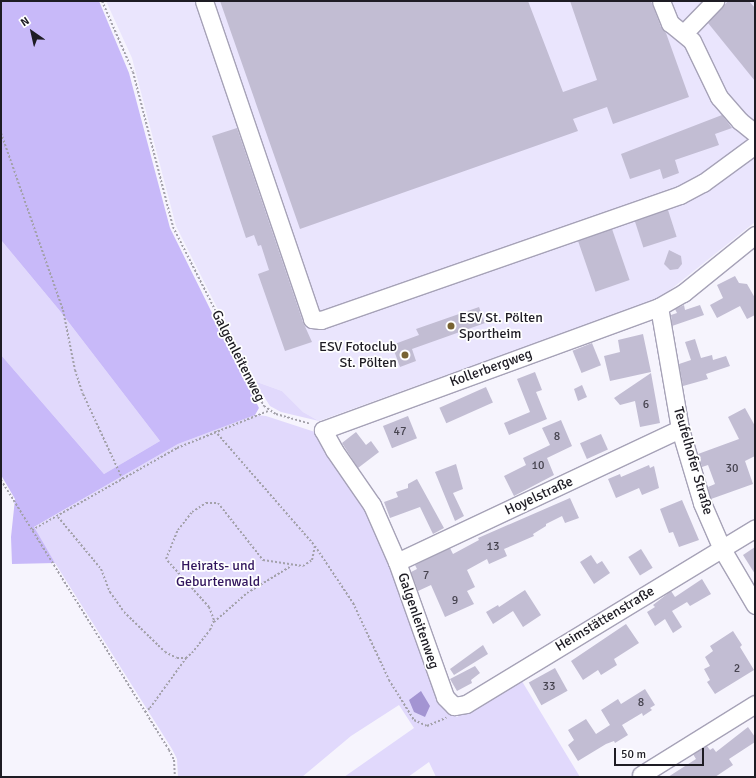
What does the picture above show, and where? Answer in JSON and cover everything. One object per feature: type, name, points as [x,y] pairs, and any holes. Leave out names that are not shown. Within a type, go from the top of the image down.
[{"type":"street","points":[[204,1],[312,319],[321,320],[680,195],[703,183],[755,145]]},
{"type":"street","points":[[661,1],[670,23],[692,41],[719,97],[740,121],[755,133]]},
{"type":"street","points":[[684,33],[715,1]]},
{"type":"street","name":"Kollerbergweg","points":[[323,430],[659,307],[682,293],[755,235]]},
{"type":"street","name":"Teufelhofer Straße","points":[[659,307],[680,429],[702,502],[722,549],[755,605]]},
{"type":"street","name":"Hoyelstraße","points":[[398,562],[680,429]]},
{"type":"street","name":"Galgenleitenweg","points":[[323,430],[334,450],[370,502],[398,562],[445,697],[454,706]]},
{"type":"street","name":"Heimstättenstraße","points":[[454,706],[466,704],[755,528]]},
{"type":"street","points":[[641,775],[755,704]]},
{"type":"path","name":"Galgenleitenweg","points":[[102,1],[133,72],[173,227],[250,383],[268,411],[323,430]]},
{"type":"path","points":[[1,133],[63,310],[75,370],[83,394],[123,480]]},
{"type":"path","points":[[32,530],[58,517],[177,448],[268,411]]},
{"type":"path","points":[[215,432],[315,546],[354,603],[389,680],[414,720],[427,726],[436,724],[448,717],[454,706]]},
{"type":"path","points":[[1,480],[172,755],[175,777]]},
{"type":"path","points":[[214,622],[209,607],[166,559],[178,530],[198,507],[212,502],[218,503],[264,560],[292,566],[309,565],[313,557],[315,546]]},
{"type":"path","points":[[58,517],[100,569],[110,592],[124,612],[165,652],[177,658],[186,658]]},
{"type":"path","points":[[144,712],[150,708],[214,622],[247,593],[292,566]]},
{"type":"shaded area","points":[[1,1],[99,1],[129,73],[170,228],[259,408],[255,415],[178,444],[34,527],[55,563],[12,564],[11,537],[15,499],[1,475],[1,355],[104,474],[160,441],[60,311],[1,240]]},
{"type":"shaded area","points":[[106,1],[755,1],[755,222],[660,298],[319,421],[303,412],[282,391],[254,381],[176,226],[132,58]]},
{"type":"shaded area","points":[[421,691],[430,706],[425,717],[414,712],[409,700]]},
{"type":"green space","points":[[1,240],[60,311],[160,441],[104,474],[1,355]]},
{"type":"green space","points":[[254,381],[282,391],[303,412],[319,421],[281,412],[270,406]]},
{"type":"green space","name":"Heirats- und Geburtenwald","points":[[255,415],[266,416],[315,432],[365,500],[447,710],[457,717],[520,678],[580,777],[436,777],[429,762],[408,777],[344,777],[414,728],[399,705],[351,736],[302,777],[178,777],[177,759],[172,749],[33,528],[178,444]]},
{"type":"building","points":[[220,1],[528,1],[563,92],[597,80],[570,1],[651,1],[661,27],[666,33],[689,97],[613,124],[607,107],[573,119],[578,131],[300,229]]},
{"type":"building","points":[[728,1],[749,1],[755,8],[755,81],[708,23]]},
{"type":"building","points":[[722,115],[732,128],[715,134],[719,145],[675,160],[679,173],[663,179],[660,169],[630,179],[621,154]]},
{"type":"building","points":[[237,128],[303,322],[312,342],[285,351],[258,274],[269,270],[261,245],[258,246],[254,235],[246,238],[212,136]]},
{"type":"building","points":[[668,210],[677,237],[643,247],[635,221]]},
{"type":"building","points":[[612,229],[630,280],[596,292],[578,241]]},
{"type":"building","points":[[669,250],[681,256],[682,264],[678,269],[670,270],[664,264]]},
{"type":"building","points":[[735,276],[739,283],[747,284],[755,298],[755,315],[747,319],[740,306],[717,318],[710,305],[723,298],[717,285]]},
{"type":"building","points":[[684,305],[685,310],[700,305],[704,315],[672,326],[671,315],[677,313],[675,309]]},
{"type":"building","name":"ESV St. Pölten Sportheim","points":[[479,307],[485,323],[412,349],[416,361],[400,367],[392,345],[419,335],[416,329]]},
{"type":"building","points":[[643,334],[651,372],[610,381],[604,356],[620,352],[618,340]]},
{"type":"building","points":[[695,339],[701,358],[712,355],[713,360],[726,356],[730,366],[706,374],[708,379],[683,386],[679,364],[691,360],[685,342]]},
{"type":"building","points":[[592,343],[601,365],[582,373],[573,351]]},
{"type":"building","points":[[535,372],[542,390],[536,392],[547,419],[509,435],[504,423],[530,412],[517,379]]},
{"type":"building","points":[[651,373],[660,423],[640,427],[635,401],[620,405],[614,398]]},
{"type":"building","points":[[582,385],[587,397],[578,401],[574,389]]},
{"type":"building","points":[[486,387],[493,403],[446,423],[439,408]]},
{"type":"building","points":[[745,408],[755,426],[755,456],[745,461],[753,484],[711,499],[708,487],[715,484],[708,465],[702,467],[698,454],[739,439],[728,417]]},
{"type":"building","points":[[408,416],[417,438],[392,448],[383,426]]},
{"type":"building","points":[[561,420],[572,446],[547,458],[554,475],[514,496],[504,476],[526,465],[523,458],[550,445],[542,428]]},
{"type":"building","points":[[356,432],[366,445],[371,441],[379,452],[358,468],[342,443]]},
{"type":"building","points":[[601,434],[608,450],[587,459],[580,443]]},
{"type":"building","points":[[456,464],[463,489],[453,493],[464,516],[455,521],[435,472]]},
{"type":"building","points":[[649,465],[650,468],[654,466],[659,488],[642,495],[639,488],[616,498],[608,479],[620,474],[621,477]]},
{"type":"building","points":[[417,479],[444,528],[433,534],[420,507],[390,518],[384,502],[398,497],[396,492],[408,488],[408,484]]},
{"type":"building","points":[[570,498],[579,518],[565,523],[562,516],[546,524],[546,526],[533,534],[534,536],[504,549],[507,556],[489,564],[487,559],[467,570],[475,587],[467,591],[474,604],[445,617],[431,585],[418,591],[411,572],[417,569],[415,565],[450,548],[453,554],[479,540],[478,538]]},
{"type":"building","points":[[682,500],[699,540],[679,547],[673,532],[669,533],[660,509]]},
{"type":"building","points":[[755,547],[755,574],[743,555]]},
{"type":"building","points":[[641,549],[653,568],[640,576],[628,557]]},
{"type":"building","points":[[591,555],[597,564],[602,561],[610,573],[594,584],[580,562]]},
{"type":"building","points":[[702,579],[711,594],[690,606],[687,602],[672,611],[682,627],[673,633],[665,619],[655,626],[647,612],[655,607],[653,605],[671,591],[675,597]]},
{"type":"building","points":[[525,590],[541,615],[523,627],[513,611],[493,624],[486,612],[498,605],[499,607]]},
{"type":"building","points":[[626,624],[639,643],[614,659],[617,665],[601,675],[598,670],[583,680],[571,661]]},
{"type":"building","points":[[733,631],[742,645],[740,647],[754,670],[715,694],[707,682],[710,680],[704,669],[710,666],[705,657],[713,651],[710,646]]},
{"type":"building","points":[[483,645],[488,654],[454,675],[450,669]]},
{"type":"building","points":[[475,666],[480,673],[471,680],[472,683],[457,691],[450,679]]},
{"type":"building","points":[[555,668],[568,691],[541,705],[529,683]]},
{"type":"building","points":[[645,689],[655,705],[650,708],[652,710],[643,716],[642,713],[622,725],[628,735],[615,743],[614,741],[606,744],[578,761],[568,745],[574,740],[568,730],[586,719],[596,734],[610,725],[601,710],[618,699],[621,704]]},
{"type":"building","points":[[748,727],[755,737],[755,742],[729,759],[733,765],[715,777],[668,777],[696,759],[693,754],[707,746],[710,750],[713,748],[716,752]]},
{"type":"place","name":"ESV St. Pölten Sportheim","points":[[451,326]]},
{"type":"place","name":"ESV Fotoclub St. Pölten","points":[[405,355]]}]
